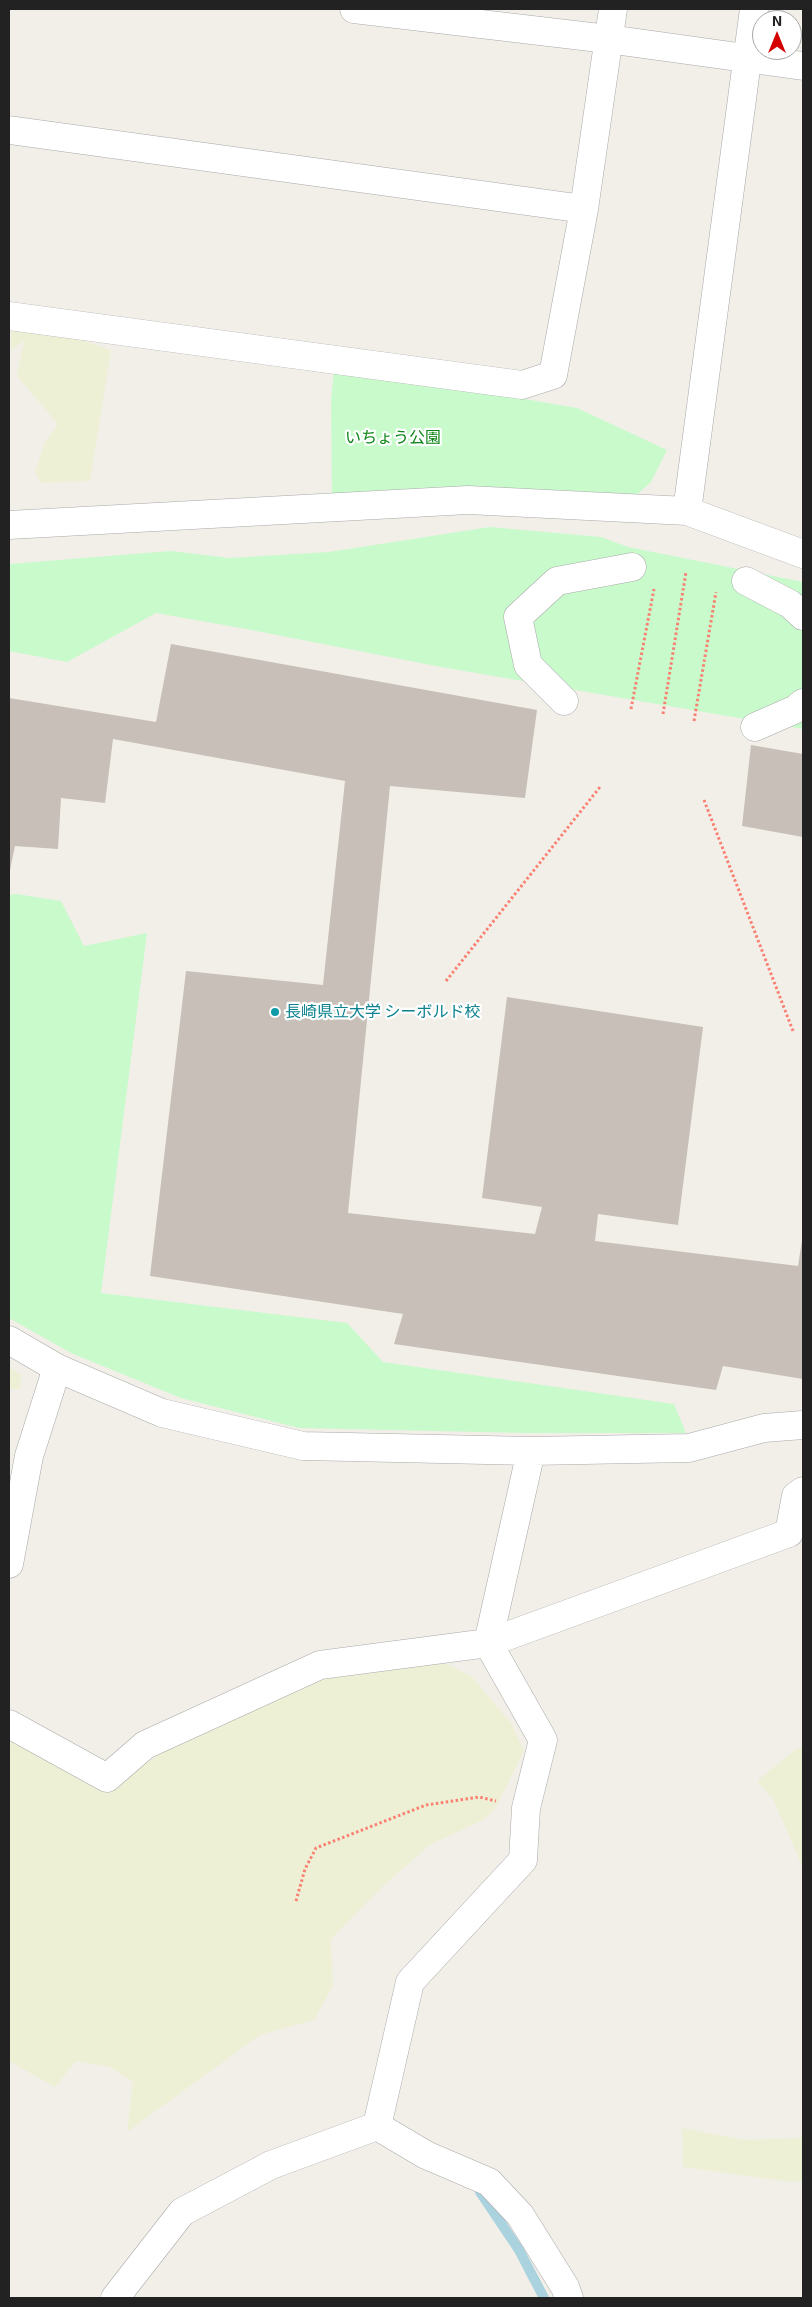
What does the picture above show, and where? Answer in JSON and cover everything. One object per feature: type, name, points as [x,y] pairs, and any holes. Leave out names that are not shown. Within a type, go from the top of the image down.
[{"type":"street","points":[[354,9],[608,39],[803,66]]},
{"type":"street","points":[[9,316],[522,385],[553,375],[584,209],[614,9]]},
{"type":"street","points":[[687,511],[754,9]]},
{"type":"street","points":[[9,130],[584,209]]},
{"type":"street","points":[[9,525],[468,500],[687,511],[803,554]]},
{"type":"street","points":[[564,701],[528,665],[518,617],[557,580],[632,567]]},
{"type":"street","points":[[746,580],[790,604],[803,616]]},
{"type":"street","points":[[755,727],[796,709],[803,703]]},
{"type":"street","points":[[9,1340],[57,1368],[162,1413],[303,1446],[531,1451],[689,1448],[764,1428],[803,1425]]},
{"type":"street","points":[[9,1564],[29,1456],[57,1368]]},
{"type":"street","points":[[377,2126],[410,1982],[523,1860],[526,1808],[543,1740],[488,1643],[531,1451]]},
{"type":"street","points":[[9,1724],[107,1778],[145,1745],[320,1666],[488,1643],[789,1533],[796,1496],[803,1492]]},
{"type":"street","points":[[114,2298],[182,2212],[271,2165],[377,2126]]},
{"type":"street","points":[[377,2126],[426,2155],[489,2182],[520,2215],[565,2287],[569,2298]]},
{"type":"path","points":[[663,714],[686,572]]},
{"type":"path","points":[[694,721],[718,584]]},
{"type":"path","points":[[631,709],[654,588]]},
{"type":"path","points":[[446,981],[600,787]]},
{"type":"path","points":[[704,800],[793,1030]]},
{"type":"path","points":[[296,1901],[305,1869],[316,1848],[426,1805],[479,1797],[526,1808]]},
{"type":"green space","points":[[11,328],[81,340],[111,350],[90,481],[41,483],[35,472],[45,442],[58,424],[17,376],[24,340],[11,351]]},
{"type":"green space","name":"いちょう公園","points":[[334,370],[368,372],[577,408],[667,450],[651,482],[632,499],[332,497],[331,400]]},
{"type":"green space","points":[[490,527],[601,537],[628,547],[803,582],[803,729],[441,667],[156,613],[67,662],[9,651],[9,564],[171,551],[229,558],[329,552]]},
{"type":"green space","points":[[16,894],[61,901],[84,946],[147,933],[101,1293],[347,1323],[383,1362],[674,1404],[686,1433],[525,1433],[299,1428],[181,1398],[71,1353],[9,1318],[9,895]]},
{"type":"green space","points":[[9,1367],[21,1375],[20,1390],[9,1388]]},
{"type":"green space","points":[[447,1664],[472,1677],[511,1723],[524,1751],[496,1807],[485,1819],[430,1845],[382,1887],[331,1939],[333,1986],[314,2020],[260,2035],[127,2132],[133,2082],[110,2067],[76,2061],[55,2087],[9,2061],[9,1738],[108,1793],[128,1774],[175,1745],[329,1677],[374,1668]]},
{"type":"green space","points":[[803,1747],[803,1868],[773,1799],[757,1781],[796,1749]]},
{"type":"green space","points":[[682,2128],[744,2140],[798,2138],[803,2136],[803,2181],[791,2182],[683,2167]]},
{"type":"building","name":"長崎県立大学 シーボルド校","points":[[171,644],[537,710],[525,798],[390,786],[348,1213],[535,1234],[542,1207],[482,1198],[507,997],[703,1027],[678,1225],[598,1214],[595,1241],[798,1266],[803,1234],[803,1379],[723,1366],[716,1390],[394,1344],[403,1314],[150,1276],[186,971],[323,985],[345,781],[113,739],[105,803],[61,798],[58,849],[15,846],[9,875],[9,698],[156,722]]},
{"type":"building","points":[[751,745],[803,754],[803,837],[742,826]]},
{"type":"waterway","points":[[480,2192],[519,2250],[544,2298]]},
{"type":"place","name":"長崎県立大学 シーボルド校","points":[[275,1012]]}]
